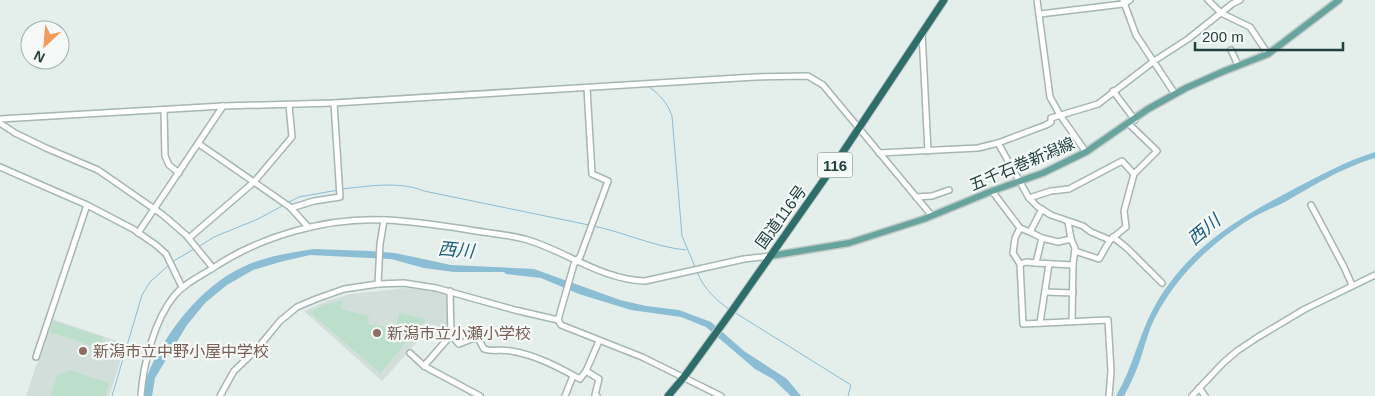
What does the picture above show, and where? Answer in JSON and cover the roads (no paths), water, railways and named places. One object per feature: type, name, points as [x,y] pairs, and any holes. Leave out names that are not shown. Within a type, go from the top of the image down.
[{"type":"highway","name":"国道116号","points":[[668,396],[720,327],[837,161],[944,0]]},
{"type":"main road","name":"五千石巻新潟線","points":[[770,256],[849,243],[932,216],[1043,173],[1086,152],[1132,122],[1148,109],[1175,94],[1238,65],[1268,54],[1339,0]]},
{"type":"street","points":[[1037,0],[1050,96],[1060,115],[1086,152]]},
{"type":"street","points":[[1040,14],[1130,0]]},
{"type":"street","points":[[1208,0],[1221,12],[1250,27],[1268,54]]},
{"type":"street","points":[[880,153],[978,148],[998,143],[1046,125],[1050,122],[1051,118],[1098,104],[1154,61],[1188,39],[1221,12],[1240,0]]},
{"type":"street","points":[[1123,2],[1136,35],[1175,94]]},
{"type":"street","points":[[922,33],[928,151]]},
{"type":"street","points":[[1231,50],[1238,65]]},
{"type":"street","points":[[0,119],[223,106],[334,103],[755,77],[808,76],[823,85],[932,216]]},
{"type":"street","points":[[558,320],[575,261],[580,257],[608,181],[592,174],[587,88]]},
{"type":"street","points":[[1075,251],[1099,259],[1111,238],[1126,227],[1124,212],[1134,174],[1157,151],[1132,122],[1113,92]]},
{"type":"street","points":[[291,208],[314,200],[340,197],[334,103]]},
{"type":"street","points":[[189,238],[254,182],[292,137],[289,105]]},
{"type":"street","points":[[138,233],[223,106]]},
{"type":"street","points":[[164,110],[165,156],[169,165],[179,173]]},
{"type":"street","points":[[0,123],[14,133],[98,170],[154,209],[189,238],[212,268]]},
{"type":"street","points":[[998,143],[1030,198],[1042,209],[1068,222],[1083,226],[1091,232],[1111,238],[1127,248],[1162,283]]},
{"type":"street","points":[[199,144],[291,208],[308,226]]},
{"type":"street","points":[[1030,198],[1051,191],[1069,189],[1122,161],[1134,174]]},
{"type":"street","points":[[0,167],[87,205],[138,233],[166,254],[182,287]]},
{"type":"street","points":[[916,196],[932,196],[948,190]]},
{"type":"street","points":[[992,192],[1020,228],[1042,238],[1058,242],[1071,239]]},
{"type":"street","points":[[36,357],[87,205]]},
{"type":"street","points":[[1311,205],[1352,285]]},
{"type":"street","points":[[1030,232],[1042,209]]},
{"type":"street","points":[[378,284],[378,265],[384,220]]},
{"type":"street","points":[[141,396],[149,350],[158,324],[168,303],[182,287],[198,275],[251,247],[308,226],[384,220],[423,223],[514,237],[529,240],[575,261],[629,280],[645,281],[744,259],[770,256]]},
{"type":"street","points":[[1068,222],[1075,251],[1072,321]]},
{"type":"street","points":[[1020,228],[1013,253],[1020,264],[1023,324],[1108,320],[1111,371],[1108,396]]},
{"type":"street","points":[[1036,263],[1042,238]]},
{"type":"street","points":[[1020,264],[1026,262],[1073,265]]},
{"type":"street","points":[[1040,323],[1049,264]]},
{"type":"street","points":[[1192,396],[1230,357],[1258,337],[1305,309],[1375,275]]},
{"type":"street","points":[[220,396],[234,371],[257,349],[280,320],[298,307],[344,289],[362,288],[378,284],[404,283],[450,291],[558,320],[561,325],[642,357],[721,396]]},
{"type":"street","points":[[450,291],[451,335],[459,344],[474,338],[479,340],[484,349],[508,350],[528,354],[580,379],[586,372],[599,341]]},
{"type":"street","points":[[1044,292],[1073,293]]},
{"type":"street","points":[[424,366],[451,335]]},
{"type":"street","points":[[410,353],[424,366],[480,396]]},
{"type":"street","points":[[586,372],[599,379],[595,395],[597,396]]},
{"type":"street","points":[[565,396],[573,376]]},
{"type":"street","points":[[1199,388],[1205,396]]},
{"type":"water","points":[[1375,152],[1375,158],[1339,172],[1237,227],[1196,261],[1173,288],[1155,318],[1127,391],[1124,396],[1116,396],[1151,313],[1184,265],[1216,236],[1252,212],[1333,169]]},
{"type":"water","points":[[314,249],[395,253],[451,265],[534,269],[620,300],[646,306],[679,310],[711,322],[744,351],[787,379],[801,396],[791,396],[773,379],[755,369],[706,327],[681,317],[631,310],[579,294],[541,278],[506,274],[504,272],[454,272],[424,268],[391,259],[310,255],[253,270],[227,285],[205,303],[187,325],[155,378],[152,396],[144,396],[148,375],[164,343],[205,292],[232,273],[261,260]]},
{"type":"waterway","points":[[585,85],[636,82]]},
{"type":"waterway","points":[[648,86],[663,99],[672,116],[682,236],[696,269]]},
{"type":"waterway","points":[[310,101],[498,90]]},
{"type":"waterway","points":[[275,102],[294,102]]},
{"type":"waterway","points":[[53,113],[119,110]]},
{"type":"waterway","points":[[342,189],[384,185],[405,186],[589,225]]},
{"type":"waterway","points":[[287,203],[299,197],[338,190]]},
{"type":"waterway","points":[[198,247],[214,237],[258,219],[284,205]]},
{"type":"waterway","points":[[593,226],[662,246],[686,250]]},
{"type":"waterway","points":[[172,262],[194,249]]},
{"type":"waterway","points":[[112,396],[142,295],[150,282],[169,265]]},
{"type":"waterway","points":[[697,272],[711,294],[730,310]]},
{"type":"waterway","points":[[734,312],[851,385],[848,396]]},
{"type":"place","name":"新潟市立小瀬小学校","points":[[377,333]]},
{"type":"place","name":"新潟市立中野小屋中学校","points":[[83,351]]},
{"type":"water label","name":"西川","points":[[1204,230]]},
{"type":"water label","name":"西川","points":[[456,250]]}]
